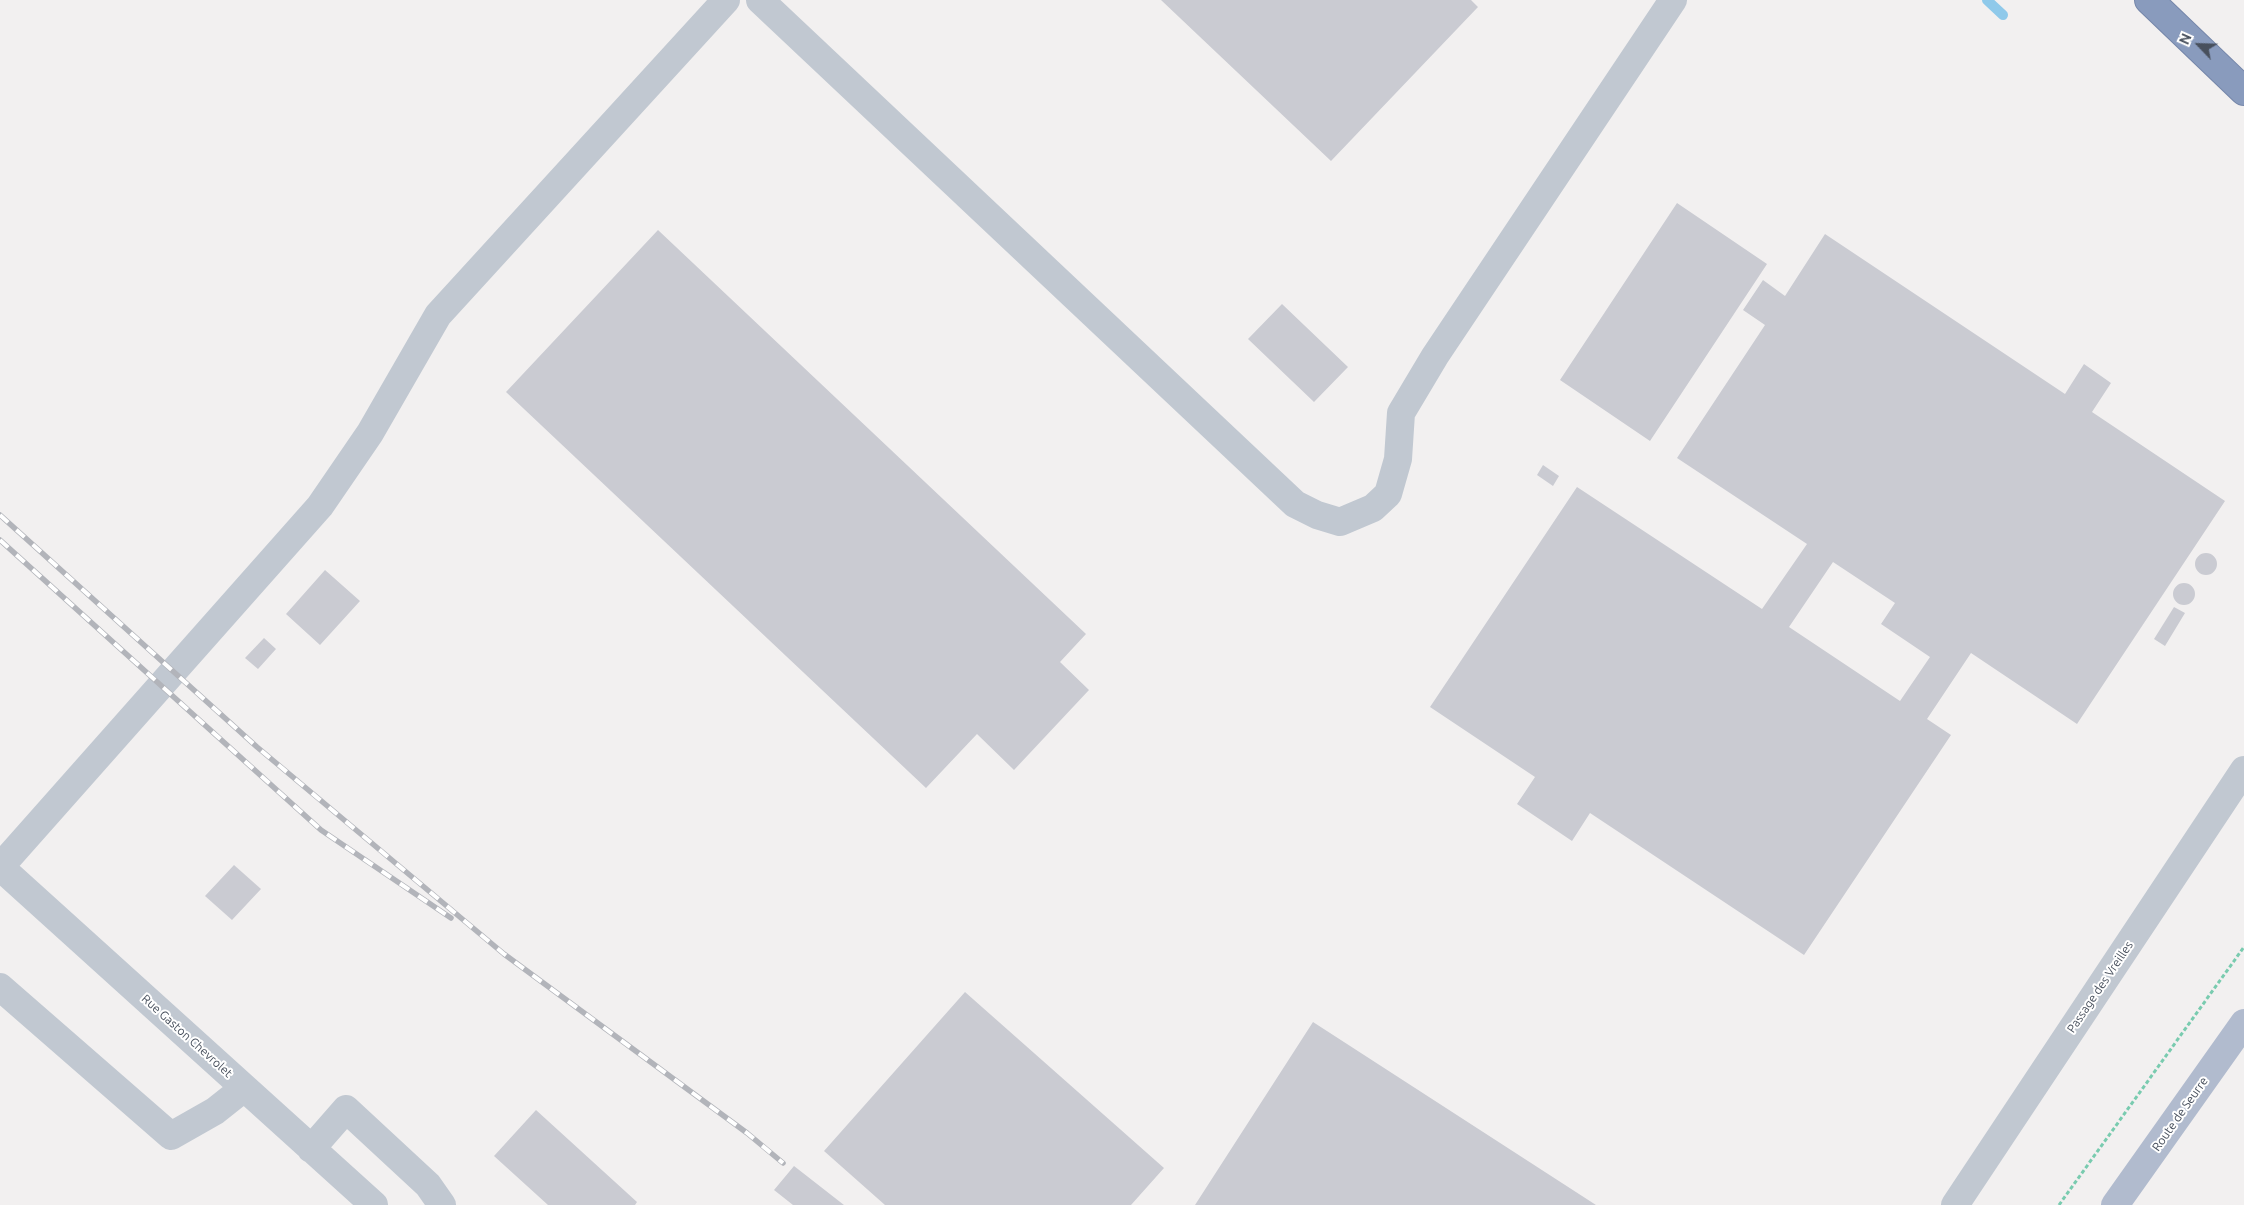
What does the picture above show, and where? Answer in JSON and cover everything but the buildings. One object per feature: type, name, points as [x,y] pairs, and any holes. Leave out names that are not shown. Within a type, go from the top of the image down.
[{"type":"highway","points":[[2150,0],[2244,91]]},
{"type":"main road","name":"Route de Seurre","points":[[2115,1205],[2244,1023]]},
{"type":"street","points":[[0,867],[320,506],[370,433],[438,315],[726,0]]},
{"type":"street","points":[[760,0],[1295,504],[1316,515],[1340,522],[1373,508],[1388,494],[1398,459],[1401,413],[1435,356],[1673,0]]},
{"type":"street","name":"Passage des Vreilles","points":[[1955,1205],[2244,770]]},
{"type":"street","name":"Rue Gaston Chevrolet","points":[[0,867],[374,1205]]},
{"type":"street","points":[[0,986],[171,1136],[215,1111],[244,1088]]},
{"type":"street","points":[[311,1149],[346,1109],[428,1185],[442,1205]]},
{"type":"path","points":[[2059,1205],[2244,947]]},
{"type":"waterway","points":[[1987,0],[2003,15]]},
{"type":"railway","points":[[0,515],[257,747],[504,954],[747,1133],[783,1163]]},
{"type":"railway","points":[[0,540],[321,830],[451,918]]}]
